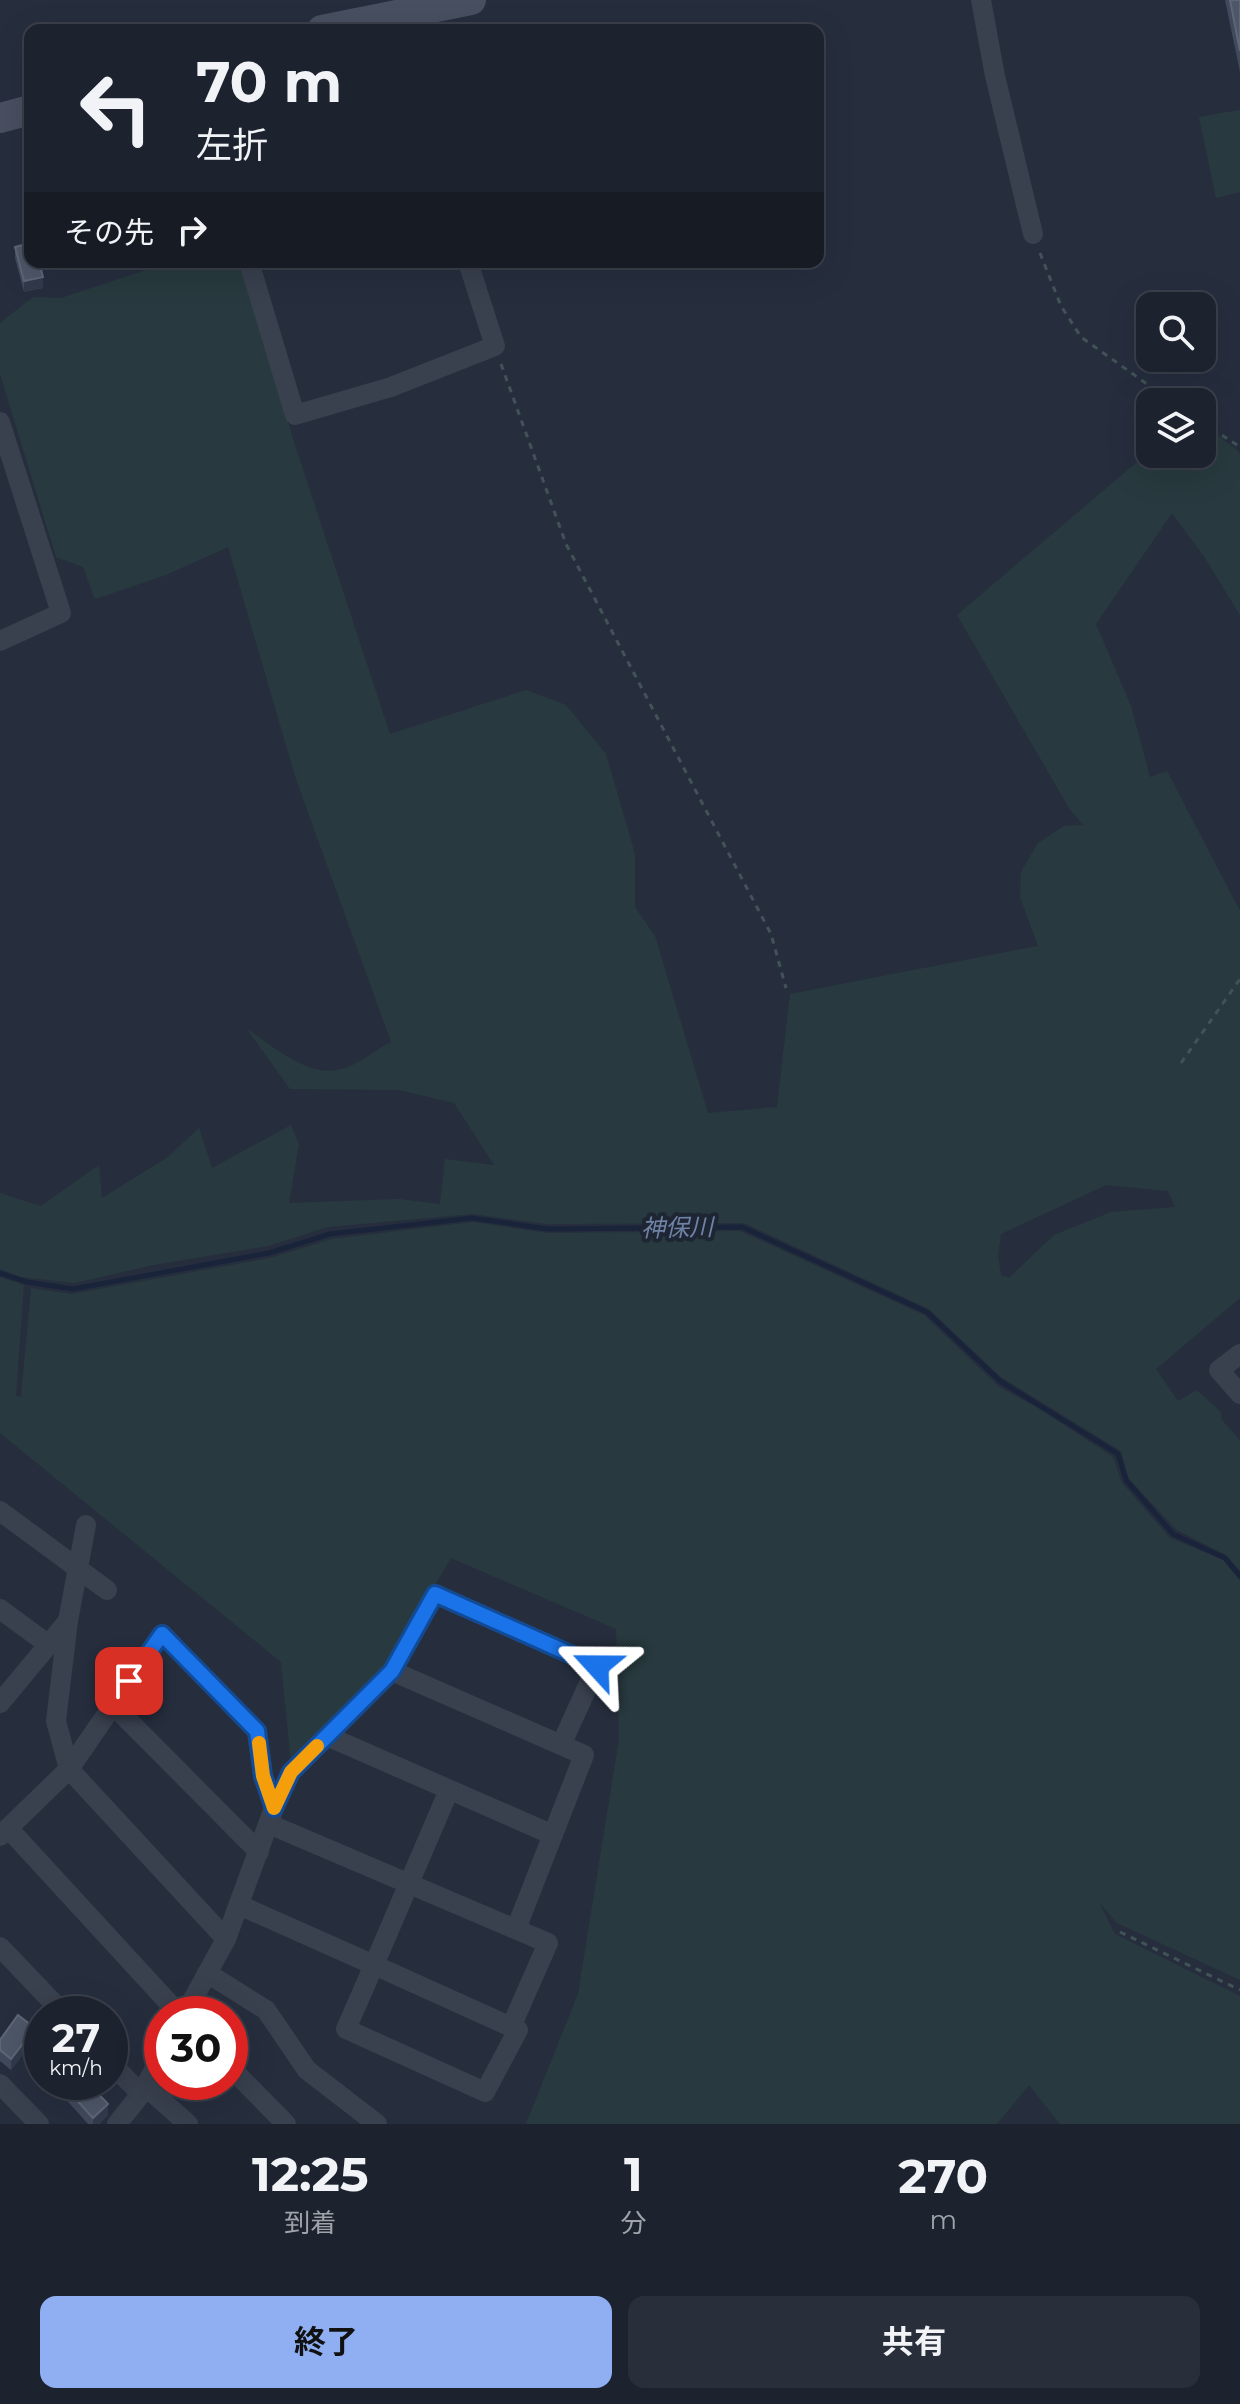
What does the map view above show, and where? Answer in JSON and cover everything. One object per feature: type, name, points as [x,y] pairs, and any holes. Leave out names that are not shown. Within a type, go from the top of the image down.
[{"type":"main road","points":[[397,22],[471,0]]},
{"type":"main road","points":[[0,118],[24,112]]},
{"type":"street","points":[[981,0],[995,76],[1033,234]]},
{"type":"street","points":[[251,268],[295,415],[391,387],[495,346],[470,268]]},
{"type":"street","points":[[0,422],[61,613],[0,641]]},
{"type":"street","points":[[1240,1354],[1219,1370],[1240,1394]]},
{"type":"street","points":[[0,1511],[107,1590]]},
{"type":"street","points":[[86,1525],[68,1621],[56,1721],[69,1769],[226,1939]]},
{"type":"street","points":[[195,1996],[226,1939],[291,1772],[392,1671],[435,1594],[597,1666],[561,1745]]},
{"type":"street","points":[[0,1609],[49,1645]]},
{"type":"street","points":[[0,1703],[68,1621]]},
{"type":"street","points":[[162,1996],[4,1832],[69,1769],[162,1634],[257,1731],[272,1816]]},
{"type":"street","points":[[392,1671],[584,1755],[516,1929]]},
{"type":"street","points":[[113,1705],[259,1852]]},
{"type":"street","points":[[327,1736],[553,1835]]},
{"type":"street","points":[[239,1905],[374,1965],[518,2030],[485,2092],[346,2029],[374,1965],[409,1884],[449,1790]]},
{"type":"street","points":[[272,1816],[409,1884],[548,1943],[511,2027]]},
{"type":"street","points":[[0,1947],[47,1996]]},
{"type":"street","points":[[207,1973],[266,2010],[307,2070],[377,2124]]},
{"type":"street","points":[[128,2077],[188,2124]]},
{"type":"street","points":[[0,2084],[39,2124]]},
{"type":"street","points":[[248,2085],[286,2124]]},
{"type":"street","points":[[117,2124],[143,2090]]},
{"type":"path","points":[[1033,234],[1061,306],[1081,337],[1152,388]]},
{"type":"path","points":[[495,346],[566,544],[771,934],[786,988]]},
{"type":"path","points":[[1216,431],[1240,447]]},
{"type":"path","points":[[1181,1063],[1240,979]]},
{"type":"path","points":[[1120,1932],[1240,1990]]},
{"type":"shaded area","points":[[1240,110],[1240,192],[1216,198],[1199,117]]},
{"type":"shaded area","points":[[146,268],[242,268],[294,442],[390,734],[526,690],[566,705],[606,754],[635,854],[635,907],[655,936],[708,1113],[777,1107],[790,994],[1038,946],[1020,897],[1021,872],[1038,843],[1064,826],[1083,825],[1069,808],[957,615],[1136,463],[1136,468],[1216,468],[1216,434],[1237,450],[1240,454],[1240,615],[1205,558],[1172,513],[1096,624],[1131,706],[1150,777],[1167,771],[1240,911],[1240,1298],[1156,1369],[1178,1401],[1197,1390],[1221,1412],[1221,1419],[1240,1440],[1240,1571],[1226,1555],[1177,1530],[1129,1479],[1121,1451],[1001,1377],[929,1309],[744,1223],[547,1224],[472,1214],[328,1227],[268,1246],[153,1265],[75,1283],[21,1277],[0,1269],[0,1193],[41,1206],[99,1165],[102,1198],[168,1157],[199,1128],[212,1168],[291,1125],[299,1144],[289,1203],[399,1199],[440,1204],[445,1159],[494,1165],[454,1103],[399,1090],[290,1089],[247,1029],[295,1061],[321,1070],[348,1067],[391,1042],[296,779],[228,547],[166,575],[95,599],[83,567],[56,557],[0,374],[0,323],[33,297],[61,298]],"holes":[[[1106,1185],[1168,1191],[1175,1207],[1111,1212],[1054,1235],[1009,1278],[1001,1275],[998,1255],[1001,1234]]]},
{"type":"shaded area","points":[[473,1222],[547,1233],[740,1231],[924,1315],[999,1387],[1038,1408],[1113,1457],[1122,1483],[1170,1538],[1223,1560],[1240,1581],[1240,1980],[1117,1923],[1099,1902],[1115,1934],[1240,1996],[1240,2124],[1060,2124],[1029,2085],[997,2124],[526,2124],[578,1994],[619,1739],[616,1629],[451,1558],[382,1675],[291,1763],[281,1662],[0,1433],[0,1277],[24,1285],[16,1396],[21,1397],[31,1288],[72,1294],[270,1258],[332,1239]]},
{"type":"building","points":[[1230,0],[1240,0],[1240,51]]},
{"type":"building","points":[[24,245],[24,268],[41,268],[43,277],[24,281],[15,247]]},
{"type":"building","points":[[18,2015],[24,2020],[24,2042],[11,2059],[0,2050],[0,2040]]},
{"type":"building","points":[[77,2100],[104,2100],[108,2104],[93,2118]]},
{"type":"waterway","name":"神保川","points":[[0,1273],[27,1282],[73,1289],[269,1253],[330,1234],[472,1218],[548,1229],[742,1227],[927,1312],[1000,1381],[1118,1454],[1126,1480],[1173,1534],[1225,1558],[1240,1576]]},
{"type":"slow traffic","points":[[259,1743],[263,1776],[274,1808],[291,1772],[317,1746]]},
{"type":"route","points":[[129,1681],[162,1634],[257,1731],[263,1776],[274,1808],[291,1772],[392,1671],[435,1594],[597,1666]]}]
